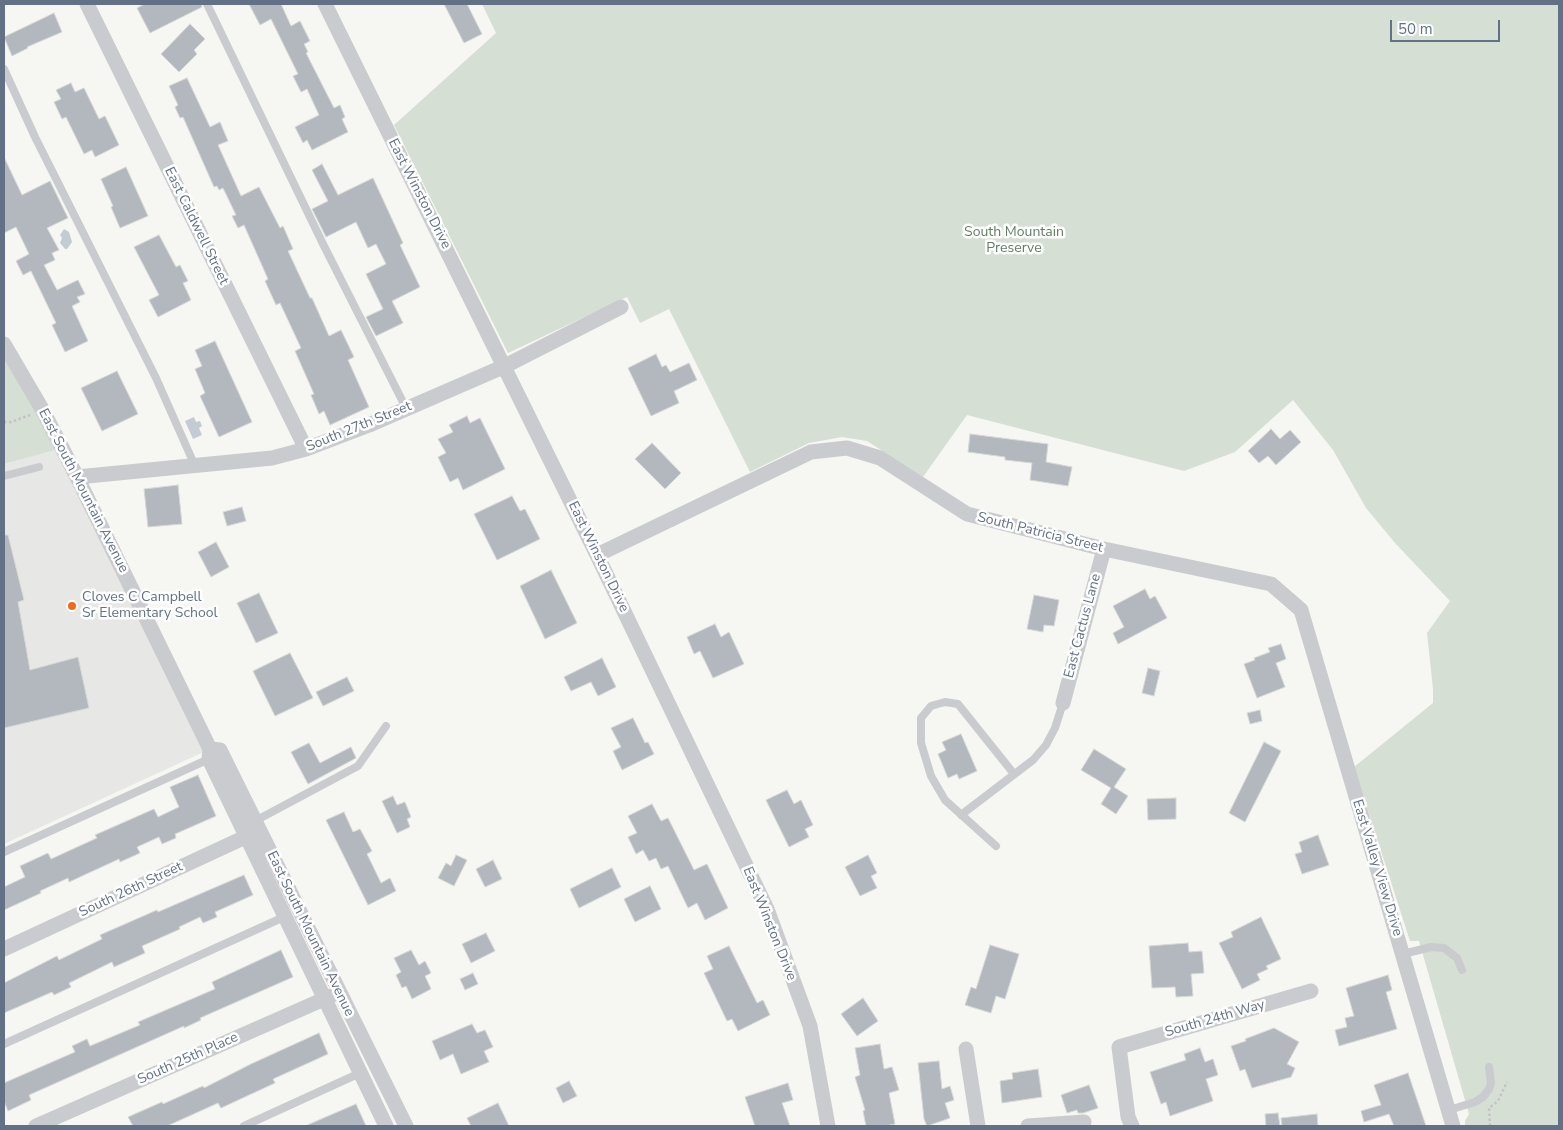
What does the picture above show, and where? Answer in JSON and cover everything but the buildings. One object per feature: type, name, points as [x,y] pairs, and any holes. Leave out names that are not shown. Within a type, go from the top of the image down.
[{"type":"street","name":"East Caldwell Street","points":[[87,4],[306,449]]},
{"type":"street","name":"East Winston Drive","points":[[325,4],[505,366],[766,909],[810,1026],[828,1126]]},
{"type":"street","name":"South 27th Street","points":[[77,477],[272,458],[306,449],[369,425],[505,366],[621,307]]},
{"type":"street","name":"East South Mountain Avenue","points":[[4,344],[42,409],[77,477],[209,754],[253,829],[340,992],[406,1126]]},
{"type":"street","name":"South Patricia Street","points":[[597,555],[811,452],[847,448],[880,458],[967,514],[1104,549],[1271,584],[1301,610]]},
{"type":"street","name":"East Cactus Lane","points":[[1063,703],[1104,549]]},
{"type":"street","name":"East Valley View Drive","points":[[1301,610],[1453,1126]]},
{"type":"street","name":"East South Mountain Avenue","points":[[253,829],[284,917],[386,1126]]},
{"type":"street","name":"South 26th Street","points":[[4,949],[253,829]]},
{"type":"street","name":"South 24th Way","points":[[1132,1126],[1128,1117],[1119,1047],[1311,991]]},
{"type":"street","name":"South 25th Place","points":[[36,1126],[340,992]]},
{"type":"street","points":[[966,1048],[978,1126]]},
{"type":"street","points":[[1028,1126],[1084,1122]]},
{"type":"lane","points":[[207,4],[323,244],[406,408]]},
{"type":"lane","points":[[4,69],[156,378],[195,466]]},
{"type":"lane","points":[[4,476],[39,467]]},
{"type":"lane","points":[[996,846],[945,800],[931,776],[921,743],[921,718],[931,706],[945,702],[958,704],[1014,774]]},
{"type":"lane","points":[[961,815],[1033,760],[1046,745],[1055,728],[1063,703]]},
{"type":"lane","points":[[253,829],[358,766],[386,726]]},
{"type":"lane","points":[[4,852],[209,754]]},
{"type":"lane","points":[[4,1044],[284,917]]},
{"type":"lane","points":[[1403,954],[1431,947],[1444,948],[1457,958],[1462,970]]},
{"type":"lane","points":[[1449,1110],[1475,1102],[1483,1097],[1491,1083],[1489,1067]]},
{"type":"lane","points":[[244,1126],[360,1073]]},
{"type":"path","points":[[4,422],[11,422],[42,409]]},
{"type":"path","points":[[1490,1126],[1489,1108],[1498,1101],[1507,1082]]},
{"type":"shaded area","points":[[64,229],[69,232],[72,242],[67,249],[60,243],[62,238],[60,235]]},
{"type":"shaded area","points":[[194,417],[196,422],[200,421],[202,426],[199,428],[202,435],[193,439],[185,421]]},
{"type":"shaded area","name":"Cloves C Campbell Sr Elementary School","points":[[63,448],[210,749],[4,844],[4,464]]},
{"type":"green space","name":"South Mountain Preserve","points":[[482,4],[1559,4],[1559,1126],[1465,1126],[1465,1121],[1469,1114],[1419,941],[1410,941],[1354,767],[1433,703],[1427,633],[1450,601],[1395,543],[1366,508],[1333,450],[1293,400],[1235,452],[1184,471],[967,415],[923,477],[867,441],[842,437],[809,443],[750,472],[669,309],[640,323],[627,297],[508,353],[394,125],[496,33]]},
{"type":"green space","points":[[4,344],[63,448],[4,464]]},
{"type":"place","name":"Cloves C Campbell Sr Elementary School","points":[[72,606]]}]
